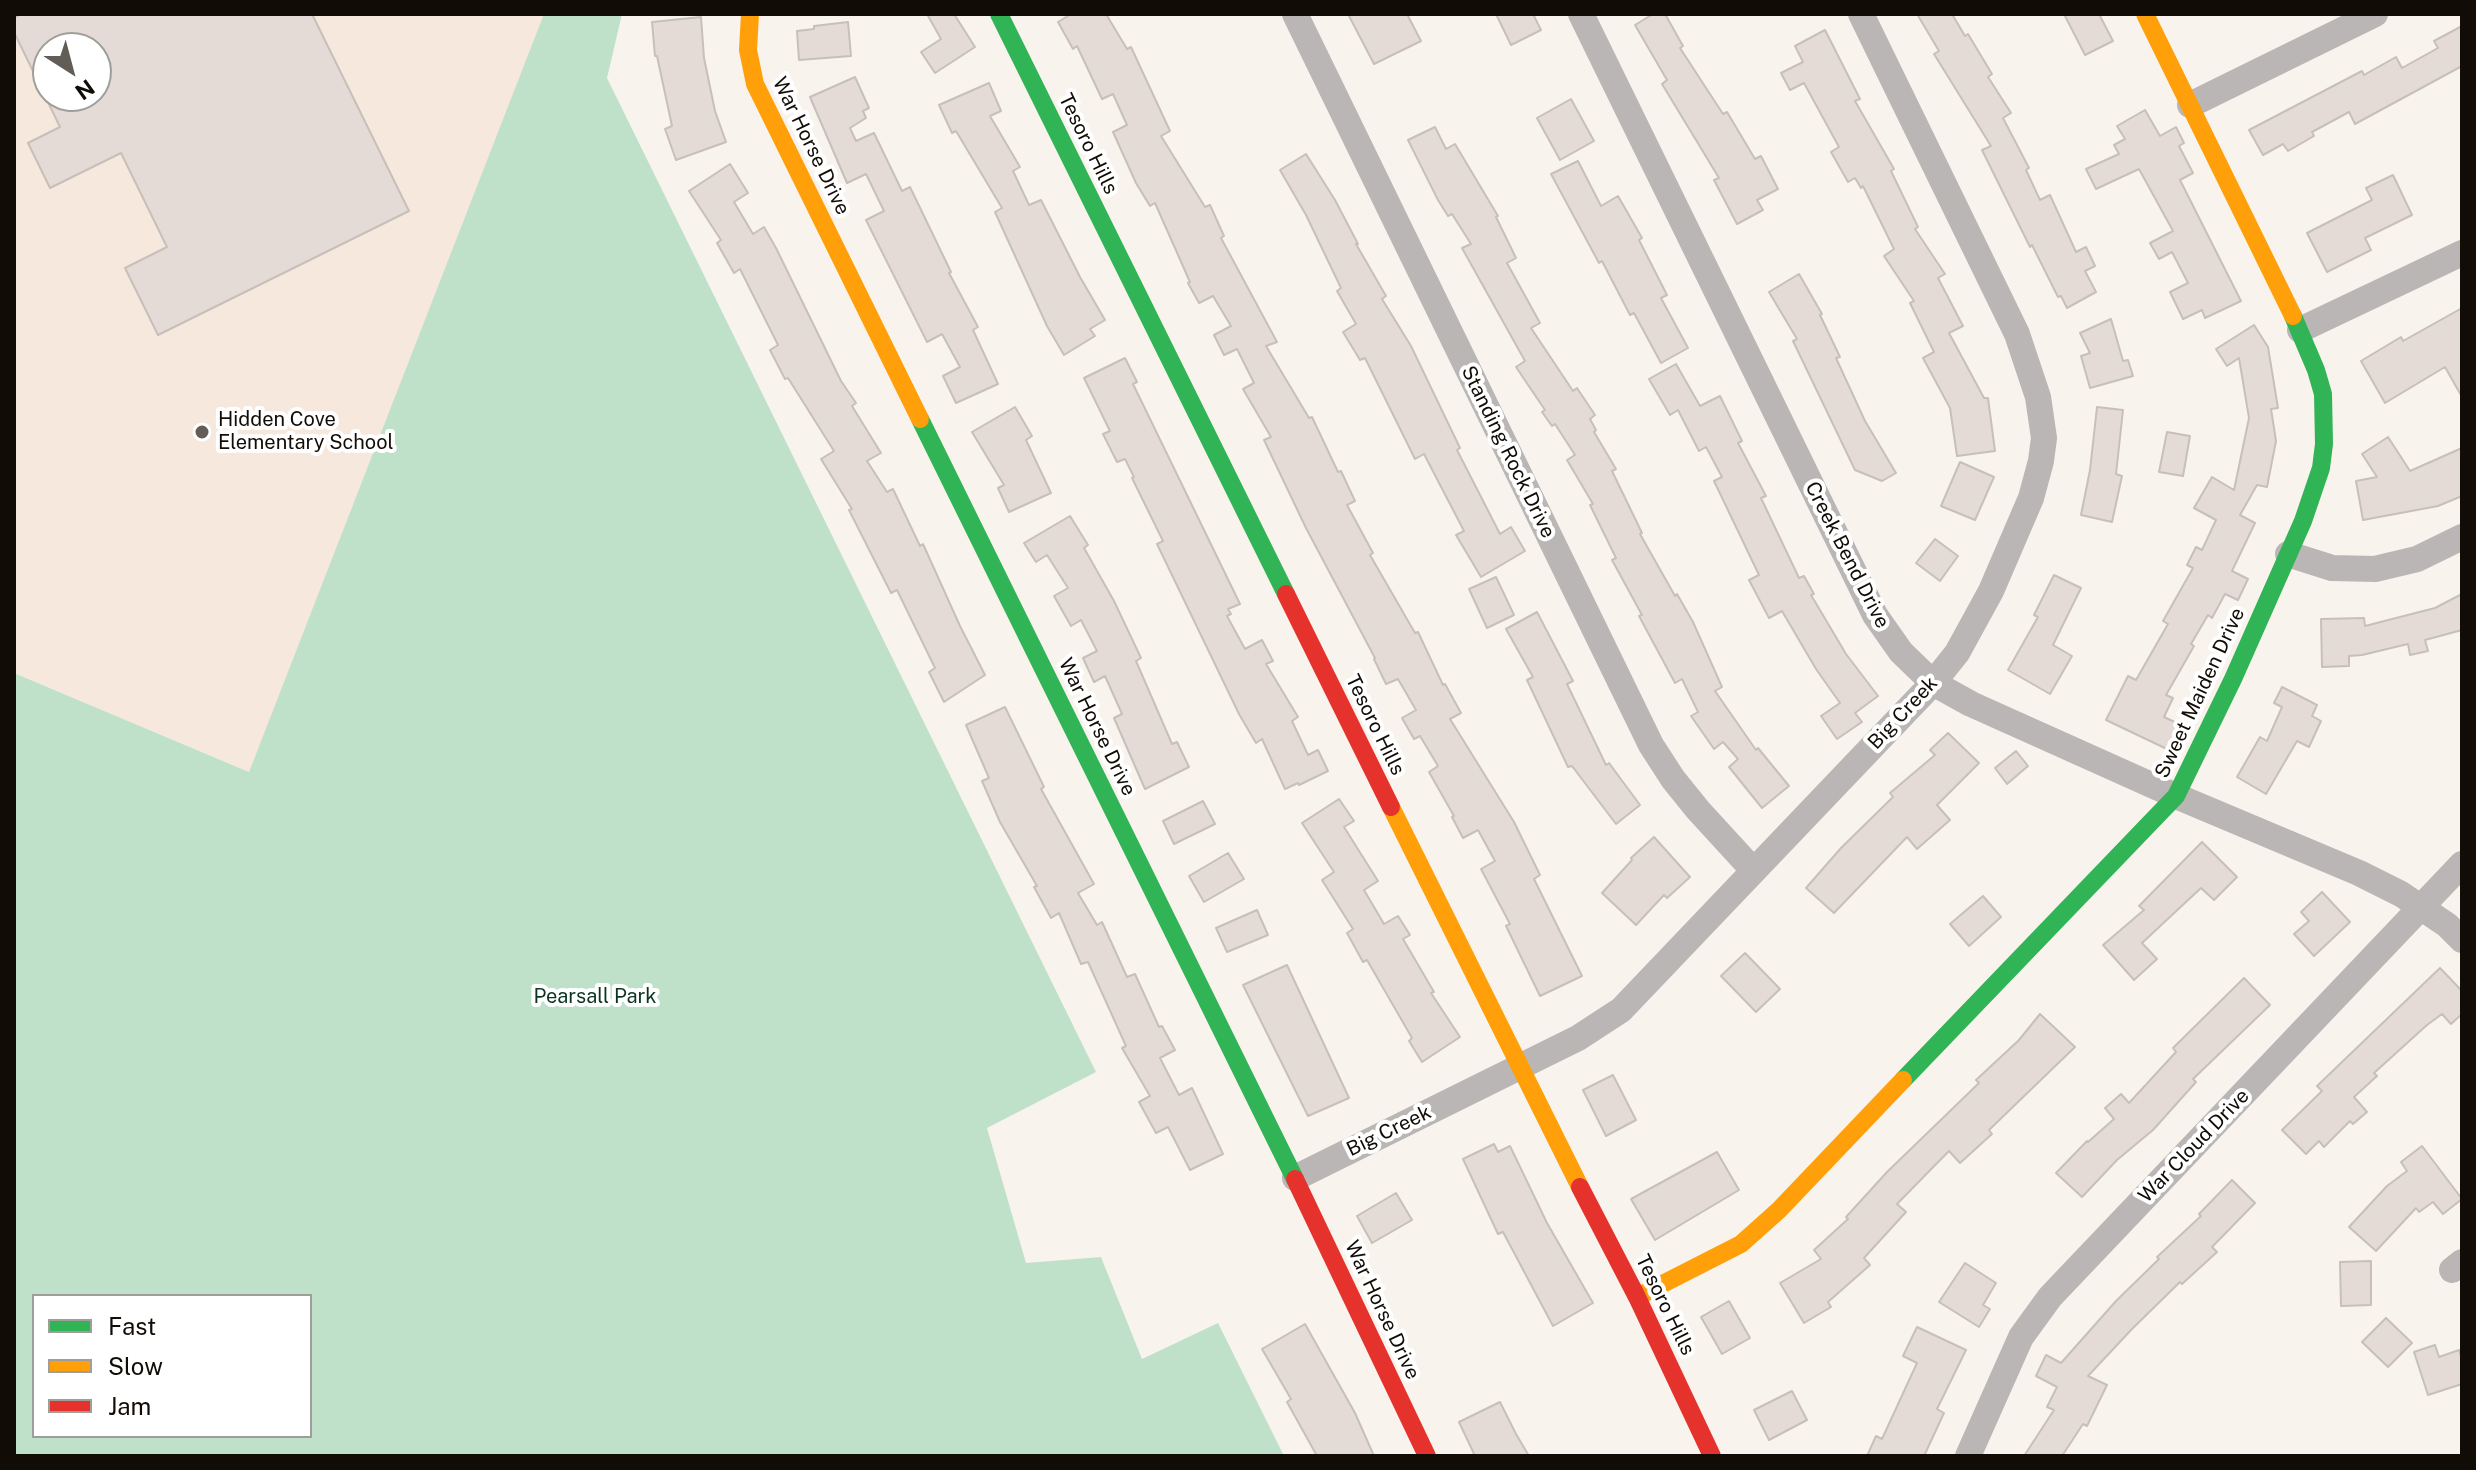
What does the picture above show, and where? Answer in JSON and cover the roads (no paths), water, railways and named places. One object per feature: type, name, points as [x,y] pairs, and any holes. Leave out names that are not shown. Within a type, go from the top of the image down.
[{"type":"street","name":"War Horse Drive","points":[[750,14],[748,50],[755,84],[1295,1178],[1427,1456]]},
{"type":"street","name":"Tesoro Hills","points":[[999,14],[1519,1067],[1637,1297],[1712,1456]]},
{"type":"street","name":"Standing Rock Drive","points":[[1295,14],[1651,745],[1689,799],[1753,870]]},
{"type":"street","name":"Creek Bend Drive","points":[[1581,14],[1875,615],[1901,652],[1933,683],[1971,704],[2176,796],[2359,873],[2422,907],[2462,940]]},
{"type":"street","name":"Big Creek","points":[[1295,1178],[1578,1038],[1621,1010],[1933,683],[1957,653],[1991,591],[2031,498],[2041,461],[2044,438],[2038,397],[2017,334],[1861,14]]},
{"type":"street","name":"Sweet Maiden Drive","points":[[1637,1297],[1741,1244],[1779,1210],[2176,796],[2233,679],[2313,495],[2324,444],[2323,394],[2300,330],[2145,14]]},
{"type":"street","points":[[2190,105],[2375,14]]},
{"type":"street","points":[[2300,330],[2462,253]]},
{"type":"street","points":[[2288,554],[2332,568],[2375,569],[2417,559],[2462,537]]},
{"type":"street","name":"War Cloud Drive","points":[[1968,1456],[2021,1337],[2050,1297],[2462,864]]},
{"type":"place","name":"Hidden Cove Elementary School","points":[[202,432]]},
{"type":"park label","name":"Pearsall Park","points":[[595,997]]}]
